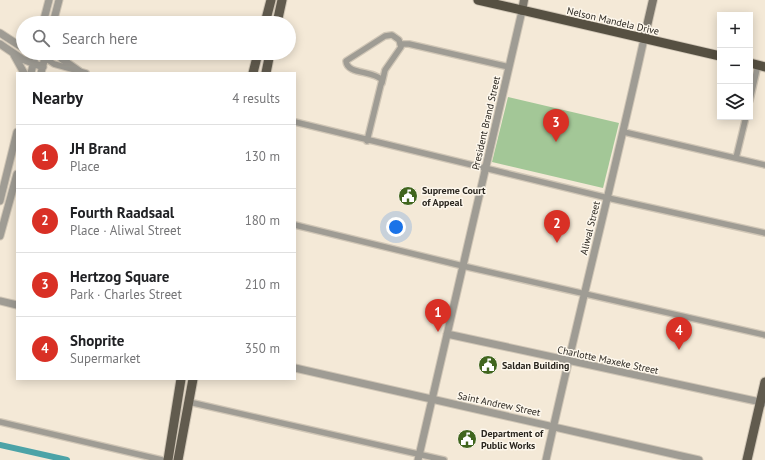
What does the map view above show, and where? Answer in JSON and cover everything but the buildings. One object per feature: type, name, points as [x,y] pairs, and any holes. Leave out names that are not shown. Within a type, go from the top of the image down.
[{"type":"highway","name":"Nelson Mandela Drive","points":[[478,0],[717,55]]},
{"type":"main road","points":[[267,16],[271,0]]},
{"type":"main road","points":[[279,16],[282,0]]},
{"type":"main road","name":"President Brand Street","points":[[522,11],[524,0]]},
{"type":"main road","name":"Aliwal Street","points":[[644,39],[653,0]]},
{"type":"main road","points":[[253,72],[256,60]]},
{"type":"main road","points":[[266,72],[269,60]]},
{"type":"main road","points":[[168,460],[182,380]]},
{"type":"main road","points":[[178,460],[193,380]]},
{"type":"main road","points":[[747,460],[763,402],[765,382]]},
{"type":"main road","points":[[178,404],[189,402]]},
{"type":"street","points":[[45,16],[49,0]]},
{"type":"street","points":[[55,16],[58,0]]},
{"type":"street","name":"President Brand Street","points":[[418,457],[522,11]]},
{"type":"street","points":[[0,34],[16,44]]},
{"type":"street","points":[[367,140],[382,83],[385,70],[398,54],[400,44],[396,36],[389,35],[346,61],[347,65],[351,69],[374,74],[380,78],[382,83]]},
{"type":"street","name":"Aliwal Street","points":[[546,460],[584,294],[624,132],[644,39]]},
{"type":"street","points":[[11,41],[16,41]]},
{"type":"street","points":[[0,44],[16,55]]},
{"type":"street","points":[[400,44],[409,44],[509,67]]},
{"type":"street","points":[[13,53],[16,58]]},
{"type":"street","points":[[17,60],[23,72]]},
{"type":"street","points":[[26,60],[42,70]]},
{"type":"street","points":[[31,72],[34,60]]},
{"type":"street","points":[[42,70],[45,60]]},
{"type":"street","points":[[50,60],[54,64],[83,72]]},
{"type":"street","points":[[64,60],[83,72]]},
{"type":"street","points":[[42,70],[54,64]]},
{"type":"street","points":[[753,87],[758,65]]},
{"type":"street","points":[[736,158],[745,120]]},
{"type":"street","points":[[296,122],[608,198],[765,233]]},
{"type":"street","points":[[624,132],[765,165]]},
{"type":"street","points":[[0,201],[16,136]]},
{"type":"street","points":[[0,236],[16,178]]},
{"type":"street","points":[[296,225],[463,266],[765,335]]},
{"type":"street","points":[[0,301],[16,305]]},
{"type":"street","name":"Charlotte Maxeke Street","points":[[447,334],[568,362],[763,402]]},
{"type":"street","name":"Saint Andrew Street","points":[[296,368],[700,460]]},
{"type":"street","points":[[189,402],[418,457],[444,460]]},
{"type":"street","points":[[0,422],[162,460]]},
{"type":"green space","points":[[508,97],[619,123],[603,188],[492,162]]},
{"type":"waterway","points":[[0,445],[67,460]]},
{"type":"place","name":"Hertzog Square","points":[[556,142]]},
{"type":"place","name":"Supreme Court of Appeal","points":[[408,196]]},
{"type":"place","name":"Fourth Raadsaal","points":[[557,243]]},
{"type":"place","name":"JH Brand","points":[[438,332]]},
{"type":"place","name":"Shoprite","points":[[679,350]]},
{"type":"place","name":"Saldan Building","points":[[488,365]]},
{"type":"place","name":"Department of Public Works","points":[[467,439]]}]
